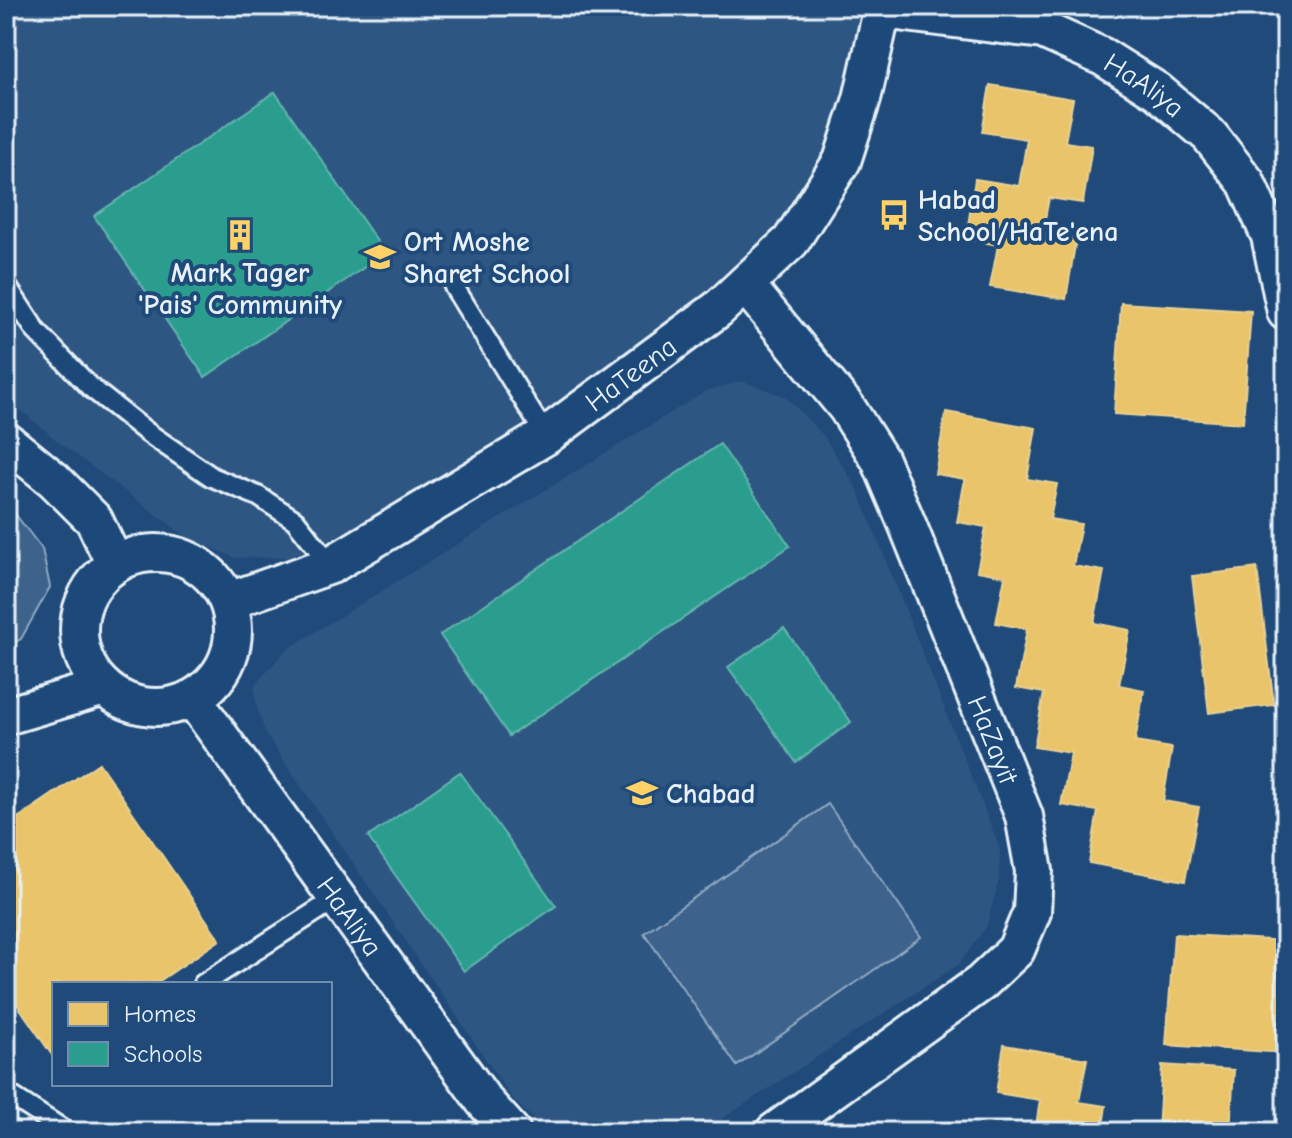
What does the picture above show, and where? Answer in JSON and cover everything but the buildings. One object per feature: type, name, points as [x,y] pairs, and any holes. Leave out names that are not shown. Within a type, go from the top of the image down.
[{"type":"street","name":"HaTeena","points":[[229,601],[331,565],[546,436],[718,309],[791,241],[842,161],[862,99],[883,8]]},
{"type":"street","name":"HaAliya","points":[[883,8],[1043,30],[1103,57],[1157,91],[1209,135],[1246,182],[1270,236],[1286,312]]},
{"type":"street","name":"HaZayit","points":[[745,284],[847,408],[880,460],[1024,816],[1034,871],[1032,912],[1016,950],[981,983],[774,1132]]},
{"type":"street","points":[[6,441],[54,480],[94,520],[115,564]]},
{"type":"street","points":[[158,553],[181,556],[201,566],[217,582],[229,601],[234,623],[232,646],[225,667],[211,685],[193,699],[170,707],[146,707],[123,700],[104,687],[88,669],[80,646],[78,623],[85,600],[97,580],[115,564],[135,555],[158,553]]},
{"type":"street","points":[[6,716],[104,687]]},
{"type":"street","name":"HaAliya","points":[[193,699],[500,1126]]},
{"type":"lane","points":[[6,285],[36,331],[90,387],[148,433],[212,477],[258,496],[295,520],[331,565]]},
{"type":"lane","points":[[454,287],[546,436]]},
{"type":"lane","points":[[206,982],[337,898]]},
{"type":"lane","points":[[13,1097],[67,1132]]},
{"type":"shaded area","name":"Ort Moshe Sharet School","points":[[6,6],[866,6],[850,105],[801,203],[706,312],[519,436],[380,514],[295,557],[236,558],[188,538],[60,443],[6,398]]},
{"type":"shaded area","name":"Chabad","points":[[742,381],[786,397],[823,435],[858,490],[1000,849],[999,879],[987,926],[958,965],[702,1132],[546,1132],[512,1098],[267,736],[258,712],[254,686],[286,650],[706,391]]},
{"type":"shaded area","points":[[6,502],[42,549],[50,587],[21,639],[6,647]]},
{"type":"shaded area","points":[[828,804],[921,937],[737,1066],[644,933]]},
{"type":"place","name":"Habad School/HaTe'ena","points":[[894,215]]},
{"type":"place","name":"Mark Tager 'Pais' Community","points":[[240,235]]},
{"type":"place","name":"Ort Moshe Sharet School","points":[[380,257]]},
{"type":"place","name":"Chabad","points":[[642,793]]}]
